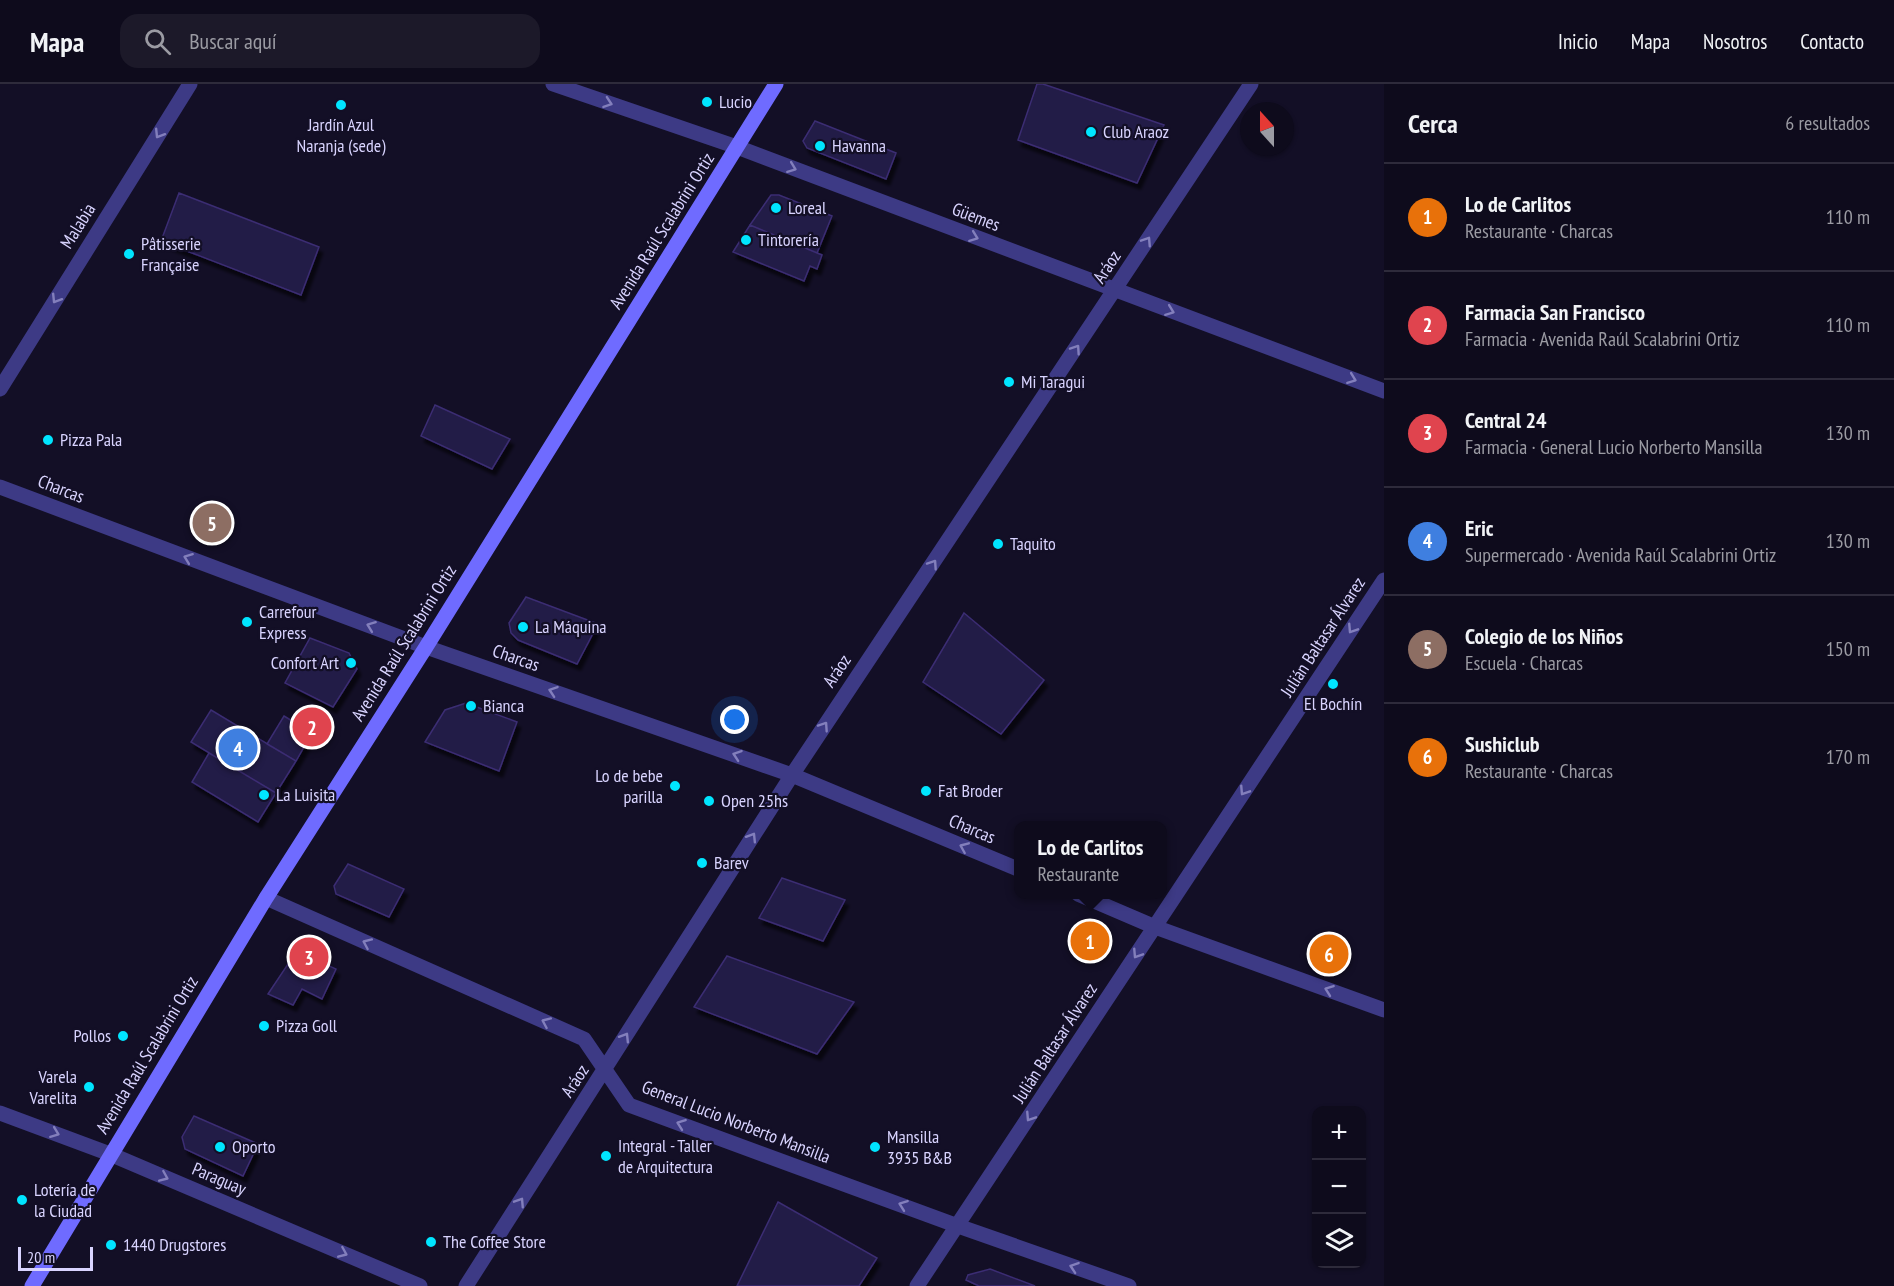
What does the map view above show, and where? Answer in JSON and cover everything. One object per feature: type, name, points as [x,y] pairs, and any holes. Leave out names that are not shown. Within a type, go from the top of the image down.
[{"type":"main road","name":"Avenida Raúl Scalabrini Ortiz","points":[[32,1286],[266,898],[426,647],[776,84]]},
{"type":"street","name":"Malabia","points":[[0,389],[190,84]]},
{"type":"street","name":"Güemes","points":[[553,84],[737,147],[1384,391]]},
{"type":"street","name":"Aráoz","points":[[466,1286],[792,775],[1251,84]]},
{"type":"street","name":"Charcas","points":[[0,487],[426,647],[792,775],[1014,867]]},
{"type":"street","name":"Julián Baltasar Álvarez","points":[[917,1286],[1384,580]]},
{"type":"street","name":"General Lucio Norberto Mansilla","points":[[266,898],[584,1039],[629,1105],[1129,1286]]},
{"type":"street","points":[[1090,899],[1155,927],[1384,1010]]},
{"type":"street","name":"Paraguay","points":[[0,1113],[110,1154],[420,1286]]},
{"type":"building","name":"Club Araoz","points":[[1037,84],[1043,84],[1164,125],[1137,183],[1018,140]]},
{"type":"building","points":[[815,121],[896,153],[886,179],[807,148],[803,141]]},
{"type":"building","points":[[179,193],[319,247],[301,295],[161,241]]},
{"type":"building","points":[[771,195],[779,195],[832,216],[817,253],[750,225]]},
{"type":"building","points":[[750,225],[822,255],[817,269],[810,266],[804,281],[733,252]]},
{"type":"building","points":[[435,405],[510,439],[492,469],[421,436]]},
{"type":"building","points":[[526,597],[598,624],[577,664],[518,640],[511,633],[509,623]]},
{"type":"building","points":[[964,613],[1044,680],[1001,734],[923,682]]},
{"type":"building","points":[[310,638],[349,653],[357,669],[333,707],[285,683]]},
{"type":"building","points":[[466,703],[517,722],[499,771],[425,742],[445,710]]},
{"type":"building","points":[[211,710],[296,761],[276,793],[191,742]]},
{"type":"building","points":[[284,716],[312,733],[296,761],[267,744]]},
{"type":"building","points":[[209,753],[276,793],[258,822],[192,782]]},
{"type":"building","points":[[348,864],[404,889],[389,917],[336,894],[334,886]]},
{"type":"building","points":[[782,878],[845,900],[823,941],[759,918]]},
{"type":"building","points":[[303,954],[336,969],[322,999],[302,989],[293,1005],[268,994],[292,958]]},
{"type":"building","points":[[727,956],[854,1002],[817,1054],[694,1007]]},
{"type":"building","name":"Oporto","points":[[194,1116],[258,1144],[243,1176],[185,1149],[182,1137]]},
{"type":"building","points":[[778,1202],[877,1258],[859,1286],[737,1286]]},
{"type":"building","points":[[990,1269],[1035,1286],[979,1286],[966,1280],[968,1275]]},
{"type":"place","name":"Lucio","points":[[707,102]]},
{"type":"place","name":"Jardín Azul Naranja (sede)","points":[[341,105]]},
{"type":"place","name":"Club Araoz","points":[[1091,132]]},
{"type":"place","name":"Havanna","points":[[820,146]]},
{"type":"place","name":"Loreal","points":[[776,208]]},
{"type":"place","name":"Tintorería","points":[[746,240]]},
{"type":"place","name":"Pâtisserie Française","points":[[129,254]]},
{"type":"place","name":"Mi Taragui","points":[[1009,382]]},
{"type":"place","name":"Pizza Pala","points":[[48,440]]},
{"type":"place","name":"Colegio de los Niños","points":[[212,523]]},
{"type":"place","name":"Taquito","points":[[998,544]]},
{"type":"place","name":"Carrefour Express","points":[[247,622]]},
{"type":"place","name":"La Máquina","points":[[523,627]]},
{"type":"place","name":"Confort Art","points":[[351,663]]},
{"type":"place","name":"El Bochín","points":[[1333,684]]},
{"type":"place","name":"Bianca","points":[[471,706]]},
{"type":"place","name":"Farmacia San Francisco","points":[[312,727]]},
{"type":"place","name":"Eric","points":[[238,748]]},
{"type":"place","name":"Lo de bebe parilla","points":[[675,786]]},
{"type":"place","name":"Fat Broder","points":[[926,791]]},
{"type":"place","name":"La Luisita","points":[[264,795]]},
{"type":"place","name":"Open 25hs","points":[[709,801]]},
{"type":"place","name":"Barev","points":[[702,863]]},
{"type":"place","name":"Lo de Carlitos","points":[[1090,941]]},
{"type":"place","name":"Sushiclub","points":[[1329,954]]},
{"type":"place","name":"Central 24","points":[[309,957]]},
{"type":"place","name":"Pizza Goll","points":[[264,1026]]},
{"type":"place","name":"Pollos","points":[[123,1036]]},
{"type":"place","name":"Varela Varelita","points":[[89,1087]]},
{"type":"place","name":"Oporto","points":[[220,1147]]},
{"type":"place","name":"Mansilla 3935 B&B","points":[[875,1147]]},
{"type":"place","name":"Integral - Taller de Arquitectura","points":[[606,1156]]},
{"type":"place","name":"Lotería de la Ciudad","points":[[22,1200]]},
{"type":"place","name":"The Coffee Store","points":[[431,1242]]},
{"type":"place","name":"1440 Drugstores","points":[[111,1245]]}]
